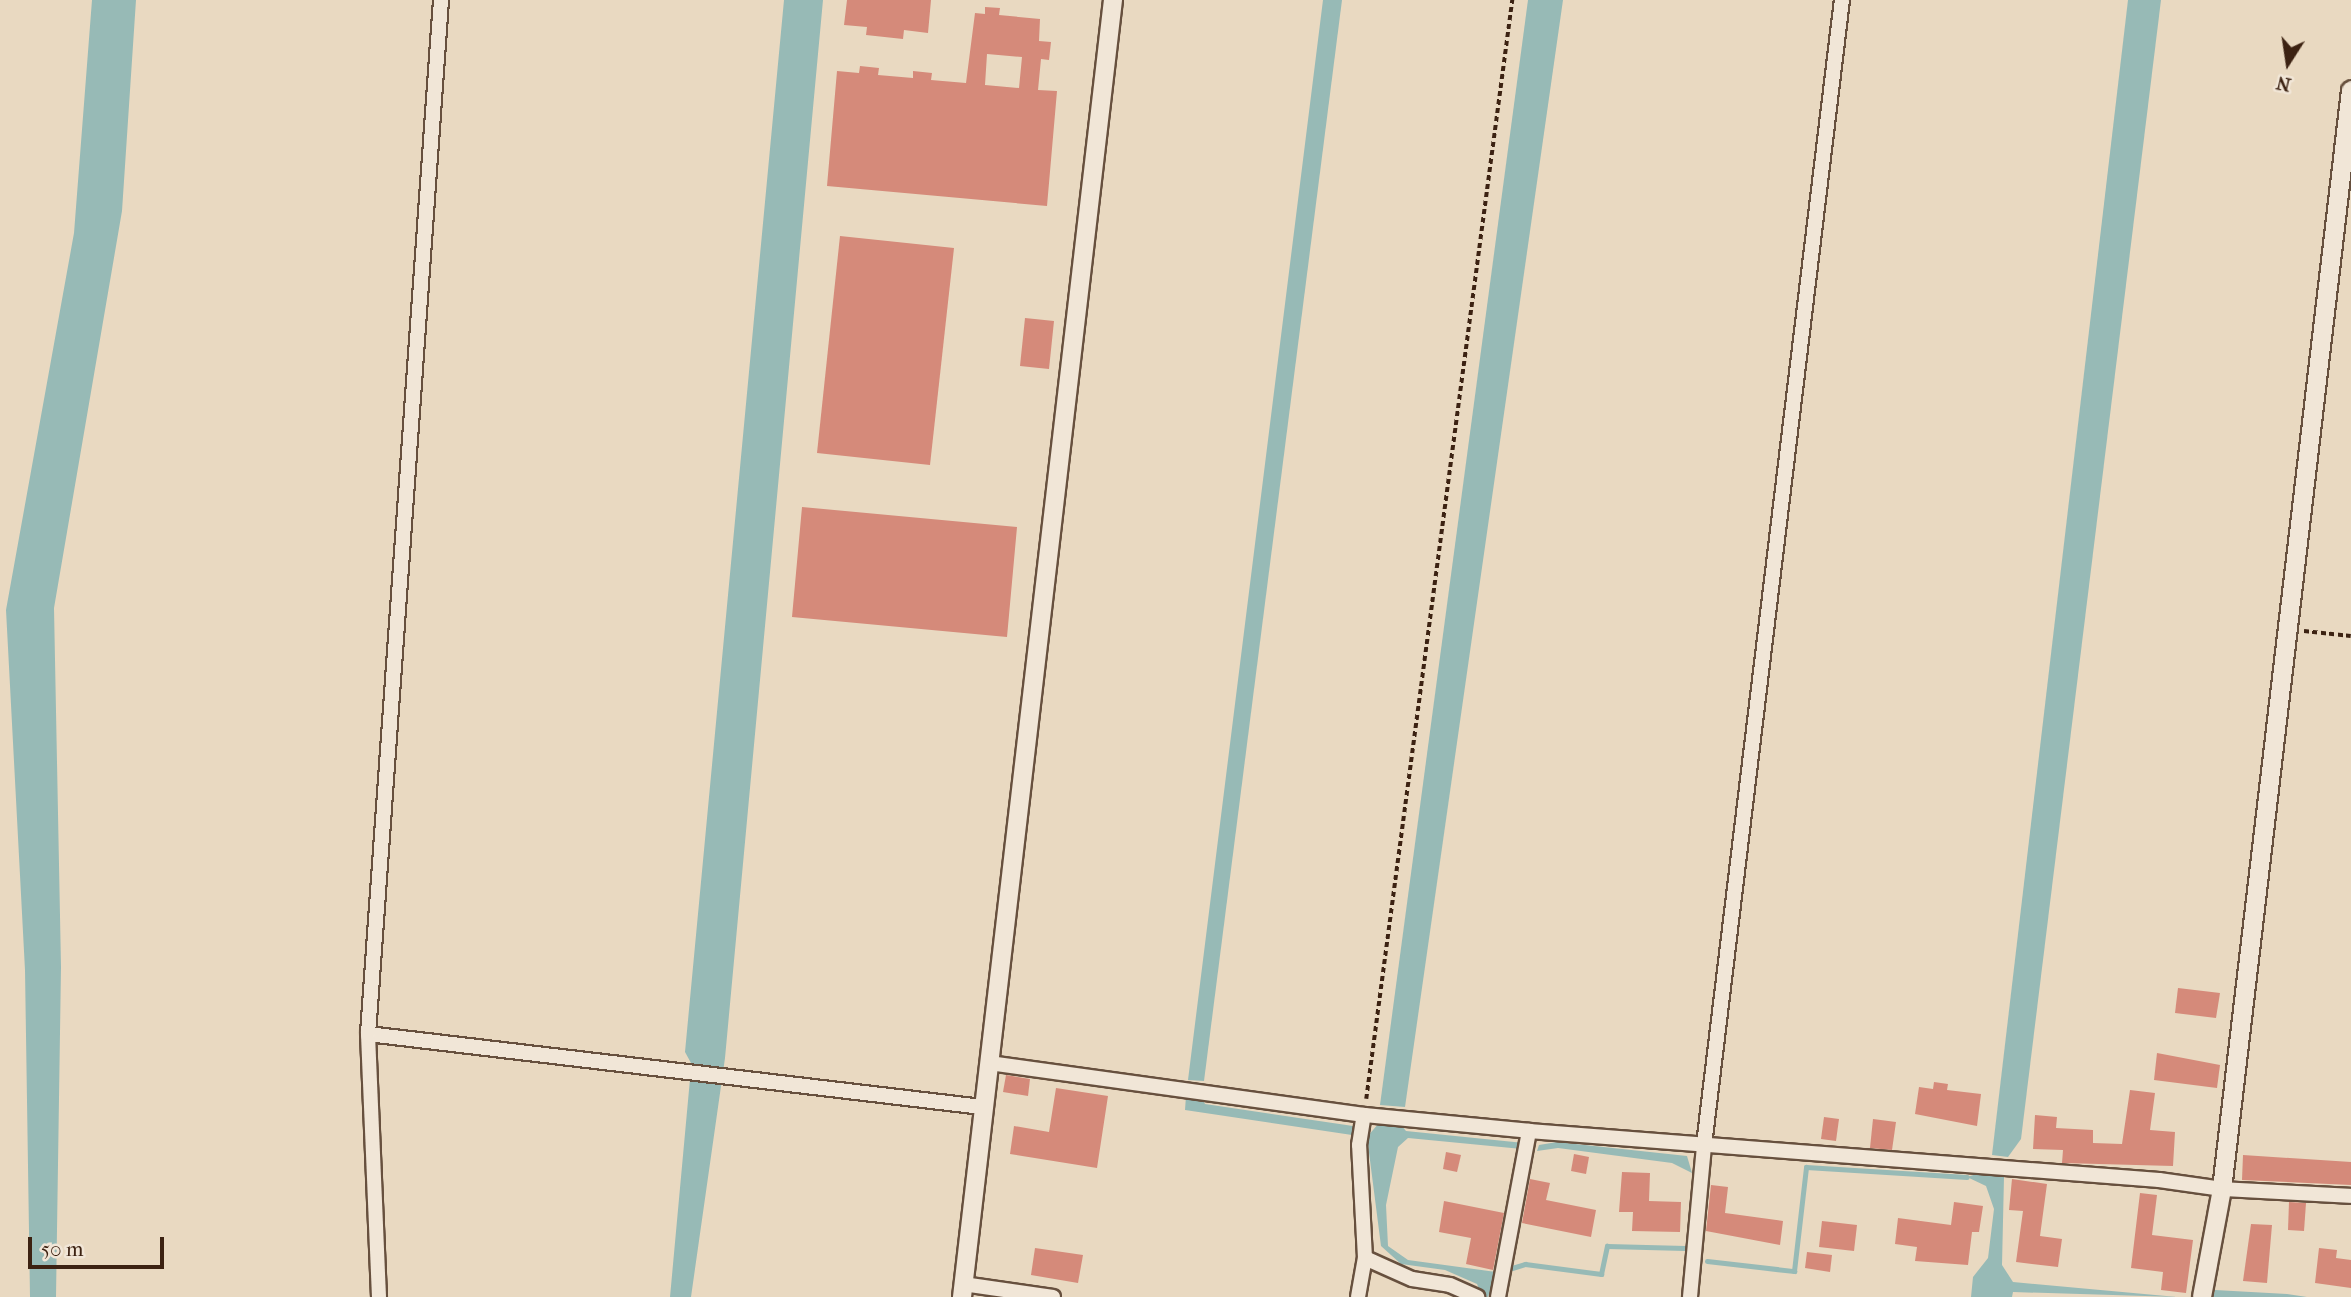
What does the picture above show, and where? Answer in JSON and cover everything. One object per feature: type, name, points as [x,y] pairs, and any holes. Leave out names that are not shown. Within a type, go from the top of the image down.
[{"type":"street","points":[[379,1297],[368,1034],[441,0]]},
{"type":"street","points":[[1053,1297],[962,1291],[1113,0]]},
{"type":"street","points":[[1690,1297],[1704,1145],[1842,0]]},
{"type":"street","points":[[2202,1297],[2222,1189],[2351,91]]},
{"type":"street","points":[[368,1034],[982,1107]]},
{"type":"street","points":[[989,1063],[1364,1115],[1530,1131],[2159,1180],[2222,1189],[2351,1196]]},
{"type":"street","points":[[1358,1297],[1365,1258],[1359,1145],[1364,1115]]},
{"type":"street","points":[[1498,1297],[1530,1131]]},
{"type":"street","points":[[1365,1258],[1412,1279],[1450,1284],[1477,1297]]},
{"type":"path","points":[[1364,1115],[1512,0]]},
{"type":"path","points":[[2288,629],[2351,636]]},
{"type":"water","points":[[92,0],[136,0],[122,211],[54,608],[61,967],[56,1297],[30,1297],[25,970],[6,610],[74,233]]},
{"type":"water","points":[[784,0],[823,0],[725,1058],[691,1297],[670,1297],[691,1063],[685,1052]]},
{"type":"water","points":[[1323,0],[1342,0],[1204,1081],[1188,1080]]},
{"type":"water","points":[[1528,0],[1563,0],[1405,1107],[1380,1105]]},
{"type":"water","points":[[2128,0],[2161,0],[2021,1139],[2008,1157],[1992,1155]]},
{"type":"water","points":[[1186,1096],[1202,1098],[1205,1104],[1353,1126],[1352,1135],[1185,1110]]},
{"type":"water","points":[[1379,1123],[1401,1125],[1406,1131],[1524,1143],[1522,1149],[1408,1138],[1398,1147],[1386,1205],[1388,1246],[1408,1260],[1496,1272],[1488,1297],[1482,1296],[1477,1284],[1445,1270],[1401,1264],[1381,1246],[1367,1137]]},
{"type":"water","points":[[1557,1142],[1687,1156],[1692,1173],[1672,1163],[1558,1148],[1537,1151],[1539,1145]]},
{"type":"water","points":[[1980,1173],[2004,1177],[2002,1265],[2013,1282],[2177,1297],[2013,1292],[2012,1297],[1971,1297],[1973,1277],[1988,1258],[1994,1209],[1986,1186],[1967,1177]]},
{"type":"water","points":[[2215,1290],[2287,1294],[2307,1297],[2213,1297]]},
{"type":"building","points":[[847,0],[931,0],[928,33],[904,30],[903,39],[866,35],[867,27],[844,25]]},
{"type":"building","points":[[985,7],[1000,8],[999,15],[1040,19],[1039,41],[1051,42],[1049,60],[1041,59],[1038,90],[1057,91],[1047,206],[827,186],[837,71],[859,73],[860,66],[879,68],[878,75],[913,78],[913,71],[932,73],[931,80],[966,83],[975,13],[985,14]],"holes":[[[987,54],[1022,57],[1019,88],[985,85]]]},
{"type":"building","points":[[840,236],[954,248],[930,465],[817,453]]},
{"type":"building","points":[[1025,318],[1054,321],[1049,369],[1020,366]]},
{"type":"building","points":[[802,507],[1017,527],[1007,637],[792,617]]},
{"type":"building","points":[[2178,988],[2220,993],[2216,1018],[2175,1013]]},
{"type":"building","points":[[2157,1053],[2220,1065],[2217,1088],[2154,1080]]},
{"type":"building","points":[[1006,1075],[1030,1079],[1028,1096],[1003,1092]]},
{"type":"building","points":[[1934,1082],[1948,1084],[1947,1090],[1981,1094],[1977,1126],[1915,1114],[1919,1087],[1933,1089]]},
{"type":"building","points":[[1056,1088],[1108,1096],[1097,1168],[1010,1154],[1014,1126],[1049,1132]]},
{"type":"building","points":[[2130,1090],[2155,1093],[2150,1130],[2175,1132],[2173,1166],[2062,1163],[2063,1150],[2033,1149],[2035,1115],[2057,1117],[2056,1128],[2093,1130],[2093,1143],[2122,1144]]},
{"type":"building","points":[[1824,1117],[1839,1119],[1836,1141],[1821,1139]]},
{"type":"building","points":[[1873,1119],[1896,1122],[1892,1150],[1870,1148]]},
{"type":"building","points":[[1446,1152],[1461,1155],[1457,1172],[1443,1169]]},
{"type":"building","points":[[1574,1154],[1589,1157],[1586,1174],[1571,1171]]},
{"type":"building","points":[[2243,1155],[2351,1162],[2351,1185],[2242,1180]]},
{"type":"building","points":[[1622,1172],[1650,1173],[1649,1201],[1681,1202],[1680,1232],[1632,1231],[1633,1212],[1619,1212]]},
{"type":"building","points":[[1530,1179],[1550,1183],[1546,1200],[1596,1210],[1591,1237],[1522,1223]]},
{"type":"building","points":[[2012,1179],[2047,1184],[2040,1236],[2062,1239],[2058,1267],[2016,1262],[2023,1211],[2009,1210]]},
{"type":"building","points":[[1711,1185],[1728,1187],[1725,1213],[1783,1221],[1780,1245],[1706,1231]]},
{"type":"building","points":[[2140,1193],[2157,1195],[2152,1235],[2193,1240],[2186,1293],[2161,1290],[2163,1272],[2131,1268]]},
{"type":"building","points":[[1444,1201],[1504,1213],[1493,1270],[1466,1264],[1471,1238],[1439,1232]]},
{"type":"building","points":[[1954,1202],[1983,1206],[1979,1232],[1972,1232],[1968,1265],[1915,1261],[1917,1247],[1895,1244],[1898,1218],[1951,1225]]},
{"type":"building","points":[[2289,1202],[2306,1203],[2304,1231],[2288,1230]]},
{"type":"building","points":[[1822,1221],[1857,1225],[1854,1251],[1819,1247]]},
{"type":"building","points":[[2251,1224],[2272,1225],[2267,1283],[2243,1281]]},
{"type":"building","points":[[1035,1248],[1083,1255],[1078,1283],[1031,1275]]},
{"type":"building","points":[[2319,1248],[2337,1250],[2336,1258],[2351,1260],[2351,1288],[2315,1283]]},
{"type":"building","points":[[1807,1252],[1832,1255],[1830,1272],[1805,1268]]},
{"type":"waterway","points":[[1707,1261],[1794,1271],[1806,1167],[1967,1177]]},
{"type":"waterway","points":[[1512,1268],[1525,1264],[1601,1274],[1607,1246],[1685,1248]]}]
